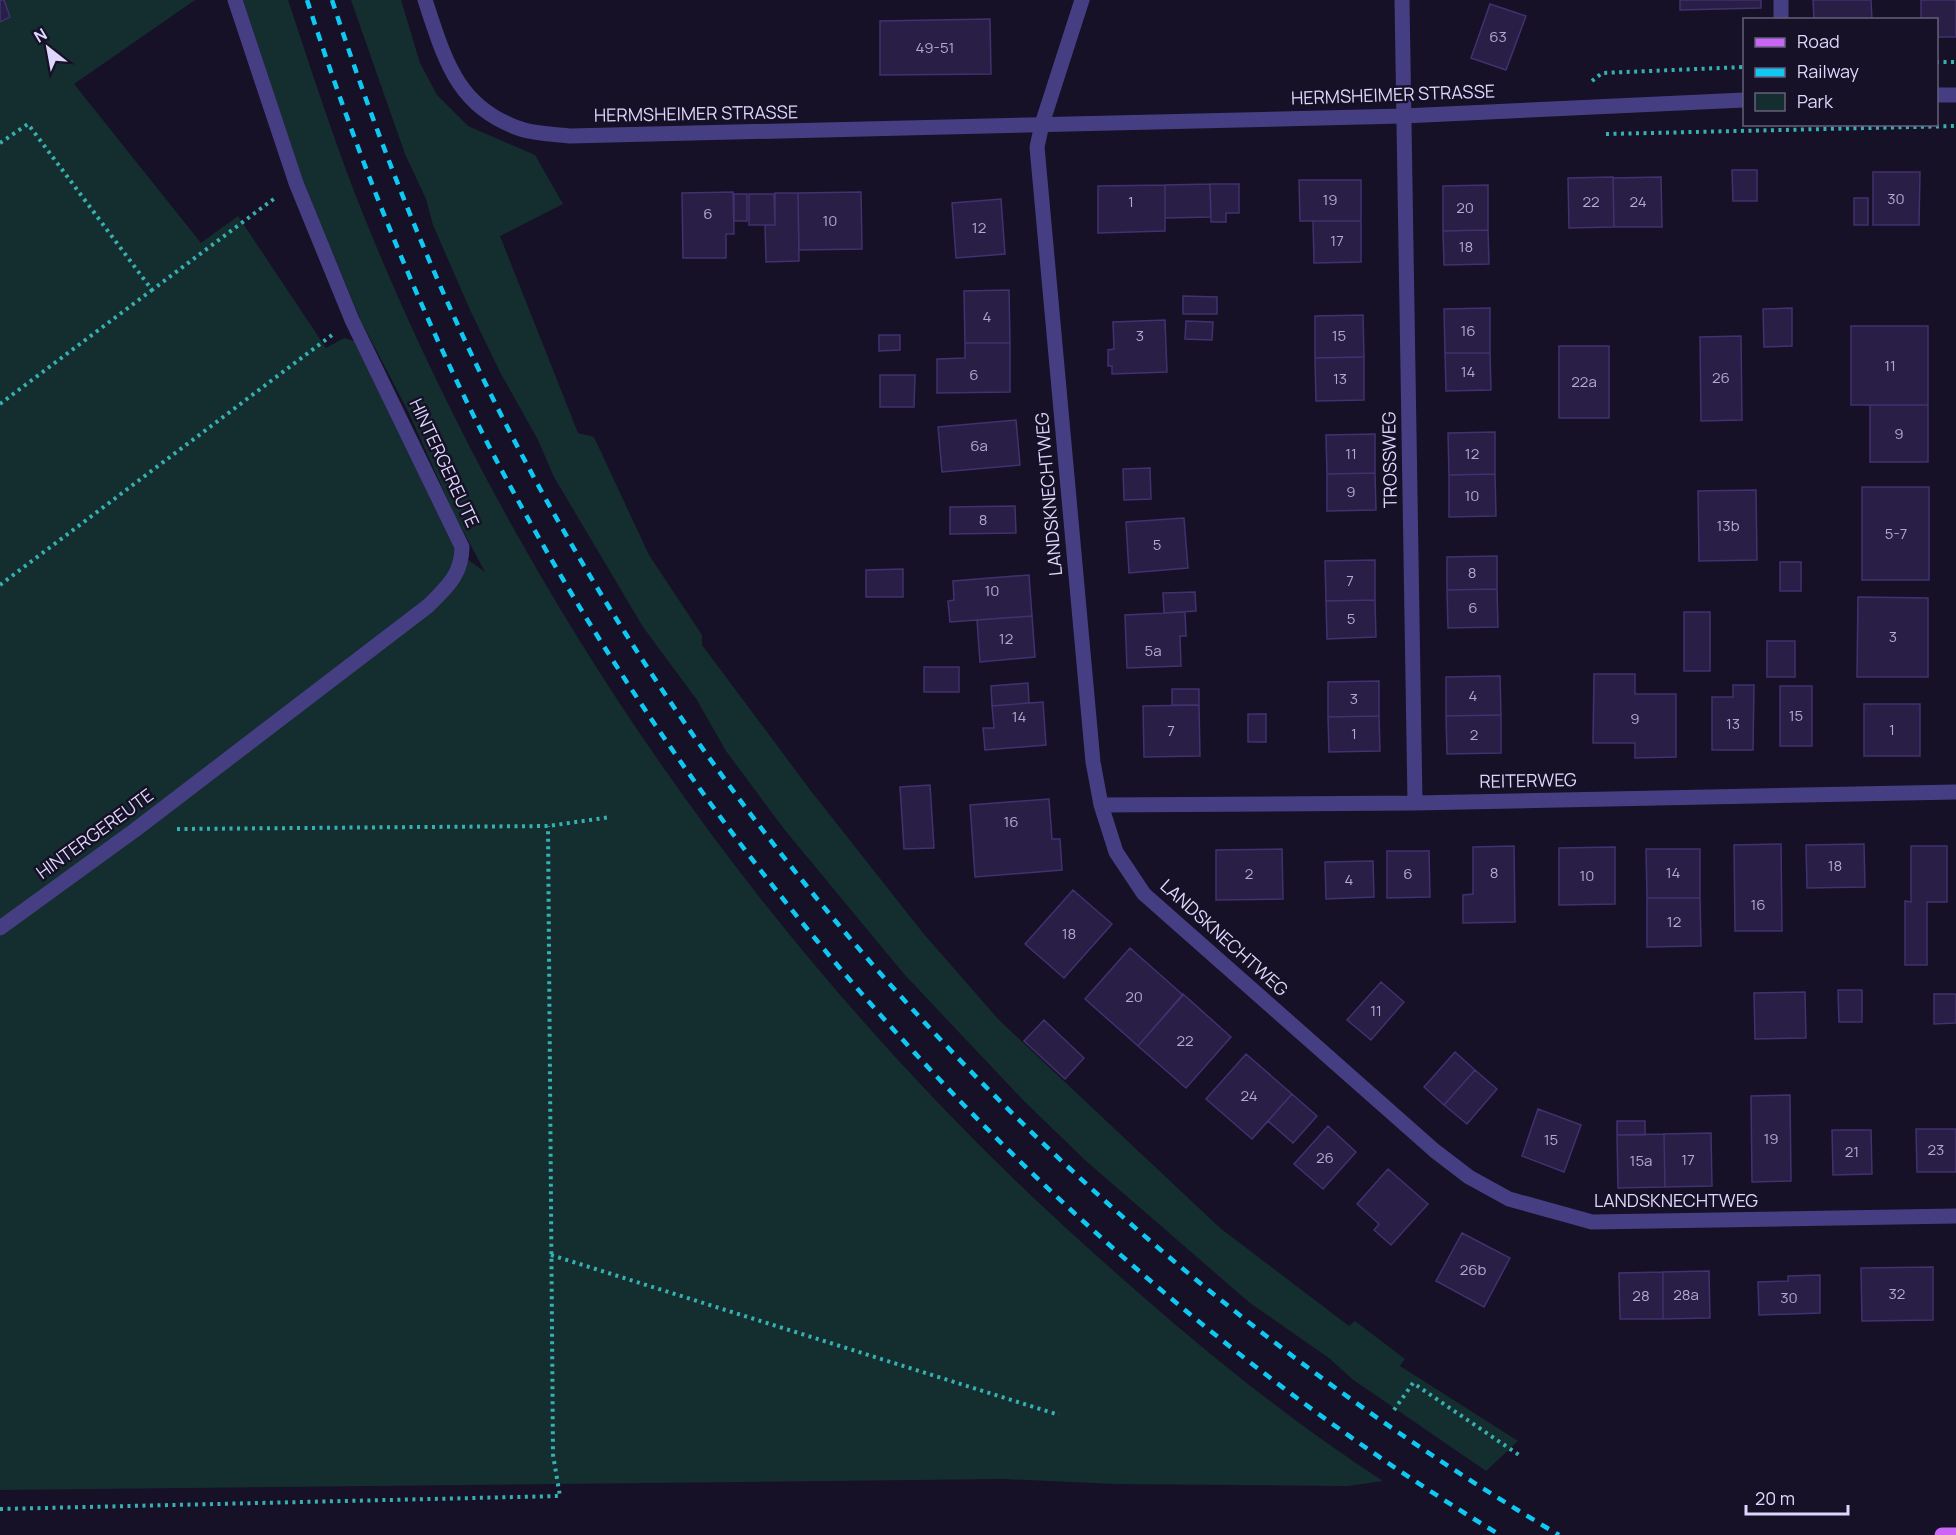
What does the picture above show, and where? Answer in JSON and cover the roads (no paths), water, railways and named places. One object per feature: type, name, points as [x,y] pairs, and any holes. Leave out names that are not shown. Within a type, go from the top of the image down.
[{"type":"main road","points":[[1942,1535],[1956,1535]]},
{"type":"street","name":"HINTERGEREUTE","points":[[0,928],[135,830],[428,606],[453,582],[462,562],[462,547],[352,320],[296,183],[234,0]]},
{"type":"street","name":"HERMSHEIMER STRASSE","points":[[425,0],[443,56],[458,84],[479,109],[524,130],[570,136],[1403,116],[1743,100]]},
{"type":"street","points":[[1042,124],[1082,0]]},
{"type":"street","name":"TROSSWEG","points":[[1402,0],[1415,803]]},
{"type":"street","points":[[1780,0],[1781,18]]},
{"type":"street","points":[[1938,95],[1956,95]]},
{"type":"street","name":"LANDSKNECHTWEG","points":[[1042,124],[1037,147],[1093,762],[1101,804],[1116,852],[1144,894],[1435,1150],[1469,1177],[1509,1199],[1592,1222],[1956,1216]]},
{"type":"street","name":"REITERWEG","points":[[1101,804],[1415,803],[1956,792]]},
{"type":"railway","points":[[307,0],[346,116],[390,230],[438,342],[492,452],[584,615],[687,771],[800,920],[923,1062],[1055,1195],[1195,1319],[1344,1432],[1500,1535]]},
{"type":"railway","points":[[332,0],[371,112],[414,223],[461,332],[513,438],[608,605],[714,765],[832,917],[960,1060],[1097,1193],[1243,1318],[1397,1432],[1559,1535]]}]
